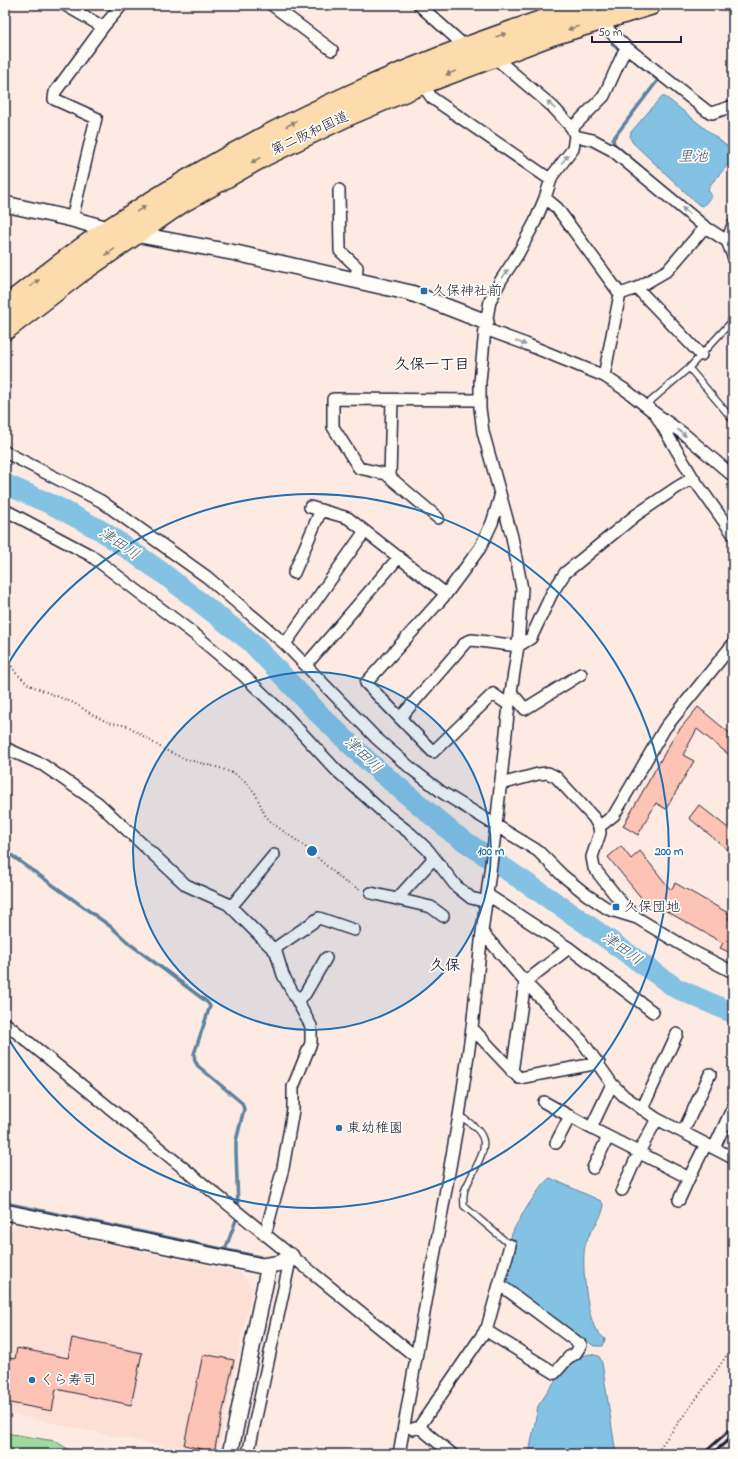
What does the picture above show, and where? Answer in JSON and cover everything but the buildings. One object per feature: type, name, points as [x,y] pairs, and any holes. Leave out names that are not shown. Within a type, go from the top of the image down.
[{"type":"highway","name":"第二阪和国道","points":[[5,307],[72,255],[108,230],[198,173],[287,126],[374,84],[519,29],[589,9],[650,5]]},
{"type":"highway","name":"第二阪和国道","points":[[5,330],[61,287],[181,203],[264,156],[349,115],[422,84],[552,35],[589,9]]},
{"type":"street","points":[[65,5],[103,27]]},
{"type":"street","points":[[72,219],[96,118],[54,99],[55,92],[103,27],[122,5]]},
{"type":"street","points":[[272,5],[332,50]]},
{"type":"street","points":[[419,5],[466,48],[493,56],[553,106],[573,132],[612,150],[705,227],[726,241],[733,256]]},
{"type":"street","points":[[589,9],[626,47],[708,111],[712,113],[733,106]]},
{"type":"street","points":[[399,1454],[459,1116],[472,1028],[509,706],[518,646],[522,588],[512,537],[483,432],[480,400],[485,326],[490,301],[501,280],[518,254],[545,198],[552,176],[573,149],[573,132],[604,96],[626,47]]},
{"type":"street","points":[[422,84],[432,98],[551,180]]},
{"type":"street","points":[[339,190],[340,252],[357,267],[356,281]]},
{"type":"street","points":[[545,198],[557,208],[620,294],[604,376]]},
{"type":"street","points":[[5,204],[72,219],[108,230],[236,253],[410,293],[526,344],[604,376],[627,391],[684,434],[733,476]]},
{"type":"street","points":[[726,241],[733,225]]},
{"type":"street","points":[[620,294],[637,288],[668,270],[705,227]]},
{"type":"street","points":[[637,288],[701,355]]},
{"type":"street","points":[[438,518],[386,474],[359,468],[333,427],[333,399],[480,400]]},
{"type":"street","points":[[390,478],[392,400]]},
{"type":"street","points":[[656,414],[693,478],[733,534]]},
{"type":"street","points":[[5,452],[101,501],[207,577],[285,644],[376,738],[413,770],[443,793],[538,851],[562,875],[587,895],[608,909],[637,918]]},
{"type":"street","points":[[400,718],[466,642],[472,640],[518,646],[531,638],[552,593],[565,573],[636,515],[693,478]]},
{"type":"street","points":[[500,497],[492,523],[480,548],[446,594],[366,683],[433,752],[493,694],[509,706]]},
{"type":"street","points":[[310,507],[348,518],[446,594]]},
{"type":"street","points":[[5,510],[90,555],[198,637],[243,675],[286,716],[336,770],[384,813],[412,834],[434,858],[456,886],[471,898],[487,898],[569,948],[653,1012]]},
{"type":"street","points":[[294,573],[322,510]]},
{"type":"street","points":[[285,644],[365,531]]},
{"type":"street","points":[[306,665],[399,557]]},
{"type":"street","points":[[599,827],[614,815],[665,728],[733,644]]},
{"type":"street","points":[[511,692],[526,709],[581,674]]},
{"type":"street","points":[[5,748],[43,765],[98,803],[186,885],[231,906],[276,952],[283,976],[311,1026],[311,1043],[293,1087],[293,1110],[283,1168],[265,1235]]},
{"type":"street","points":[[501,784],[538,774],[548,773],[556,777],[594,818],[599,827],[600,833],[592,857],[594,868],[624,906],[637,918],[692,951],[733,972]]},
{"type":"street","points":[[231,906],[274,855]]},
{"type":"street","points":[[397,899],[434,858]]},
{"type":"street","points":[[371,893],[430,906],[443,916]]},
{"type":"street","points":[[274,949],[319,918],[354,930]]},
{"type":"street","points":[[482,932],[525,982],[582,1041],[599,1063],[612,1084],[624,1096],[656,1119],[733,1158]]},
{"type":"street","points":[[512,1072],[525,982],[569,948]]},
{"type":"street","points":[[297,1000],[305,994],[326,958]]},
{"type":"street","points":[[5,1023],[416,1356]]},
{"type":"street","points":[[472,1028],[519,1078],[599,1063]]},
{"type":"street","points":[[642,1109],[677,1034]]},
{"type":"street","points":[[683,1132],[710,1074]]},
{"type":"street","points":[[591,1128],[612,1084]]},
{"type":"street","points":[[544,1102],[608,1137],[689,1178]]},
{"type":"street","points":[[679,1200],[689,1178],[733,1107]]},
{"type":"street","points":[[556,1143],[570,1116]]},
{"type":"street","points":[[622,1190],[656,1119]]},
{"type":"street","points":[[593,1168],[608,1137]]},
{"type":"street","points":[[5,1212],[262,1266],[281,1263],[291,1256]]},
{"type":"street","points":[[404,1432],[419,1427],[485,1330],[510,1245]]},
{"type":"street","points":[[248,1454],[291,1256]]},
{"type":"street","points":[[230,1454],[269,1265]]},
{"type":"street","points":[[485,1330],[554,1373],[569,1356],[575,1354],[581,1345],[499,1284]]},
{"type":"street","points":[[419,1427],[452,1454]]},
{"type":"lane","points":[[645,406],[689,368],[733,320]]},
{"type":"lane","points":[[689,368],[733,420]]},
{"type":"lane","points":[[459,1116],[472,1124],[484,1140],[482,1154],[464,1192],[464,1206],[510,1245]]},
{"type":"path","points":[[5,656],[16,673],[29,685],[74,704],[107,722],[128,726],[164,749],[185,759],[220,768],[235,774],[246,782],[255,793],[265,815],[272,823],[303,845],[345,882],[371,893]]},
{"type":"path","points":[[655,1454],[705,1387],[733,1346]]},
{"type":"shaded area","points":[[18,1225],[241,1273],[252,1288],[217,1454],[200,1454],[5,1413],[5,1234]]},
{"type":"green space","points":[[5,1433],[55,1441],[76,1454],[5,1454]]},
{"type":"water","name":"里池","points":[[662,96],[667,98],[733,151],[733,159],[710,185],[708,190],[712,196],[703,206],[699,205],[633,143],[630,138],[631,132]]},
{"type":"water","points":[[550,1178],[601,1201],[604,1206],[601,1216],[590,1233],[584,1250],[584,1273],[587,1300],[596,1330],[605,1339],[603,1346],[594,1346],[507,1283],[505,1280],[509,1245],[514,1229],[535,1195]]},
{"type":"water","points":[[590,1354],[599,1356],[602,1363],[616,1454],[529,1454],[538,1406],[555,1381],[575,1360]]},
{"type":"waterway","points":[[612,44],[619,49]]},
{"type":"waterway","points":[[629,56],[658,80],[613,139],[614,144],[679,199]]},
{"type":"waterway","name":"津田川","points":[[5,484],[55,506],[102,531],[160,571],[251,642],[321,716],[371,764],[454,834],[578,918],[676,988],[733,1013]]},
{"type":"waterway","points":[[11,855],[110,926],[130,944],[207,1002],[210,1006],[194,1054],[195,1061],[198,1066],[242,1103],[244,1109],[236,1141],[238,1207]]},
{"type":"waterway","points":[[5,1203],[260,1257]]},
{"type":"waterway","points":[[225,1250],[236,1220]]},
{"type":"railway","points":[[703,1454],[733,1427]]},
{"type":"railway","points":[[712,1454],[733,1436]]},
{"type":"place","name":"久保神社前","points":[[424,291]]},
{"type":"place","name":"久保団地","points":[[616,907]]},
{"type":"place","name":"東幼稚園","points":[[339,1128]]},
{"type":"place","name":"くら寿司","points":[[32,1380]]},
{"type":"district","name":"久保一丁目","points":[[432,365]]},
{"type":"district","name":"久保","points":[[445,966]]}]
